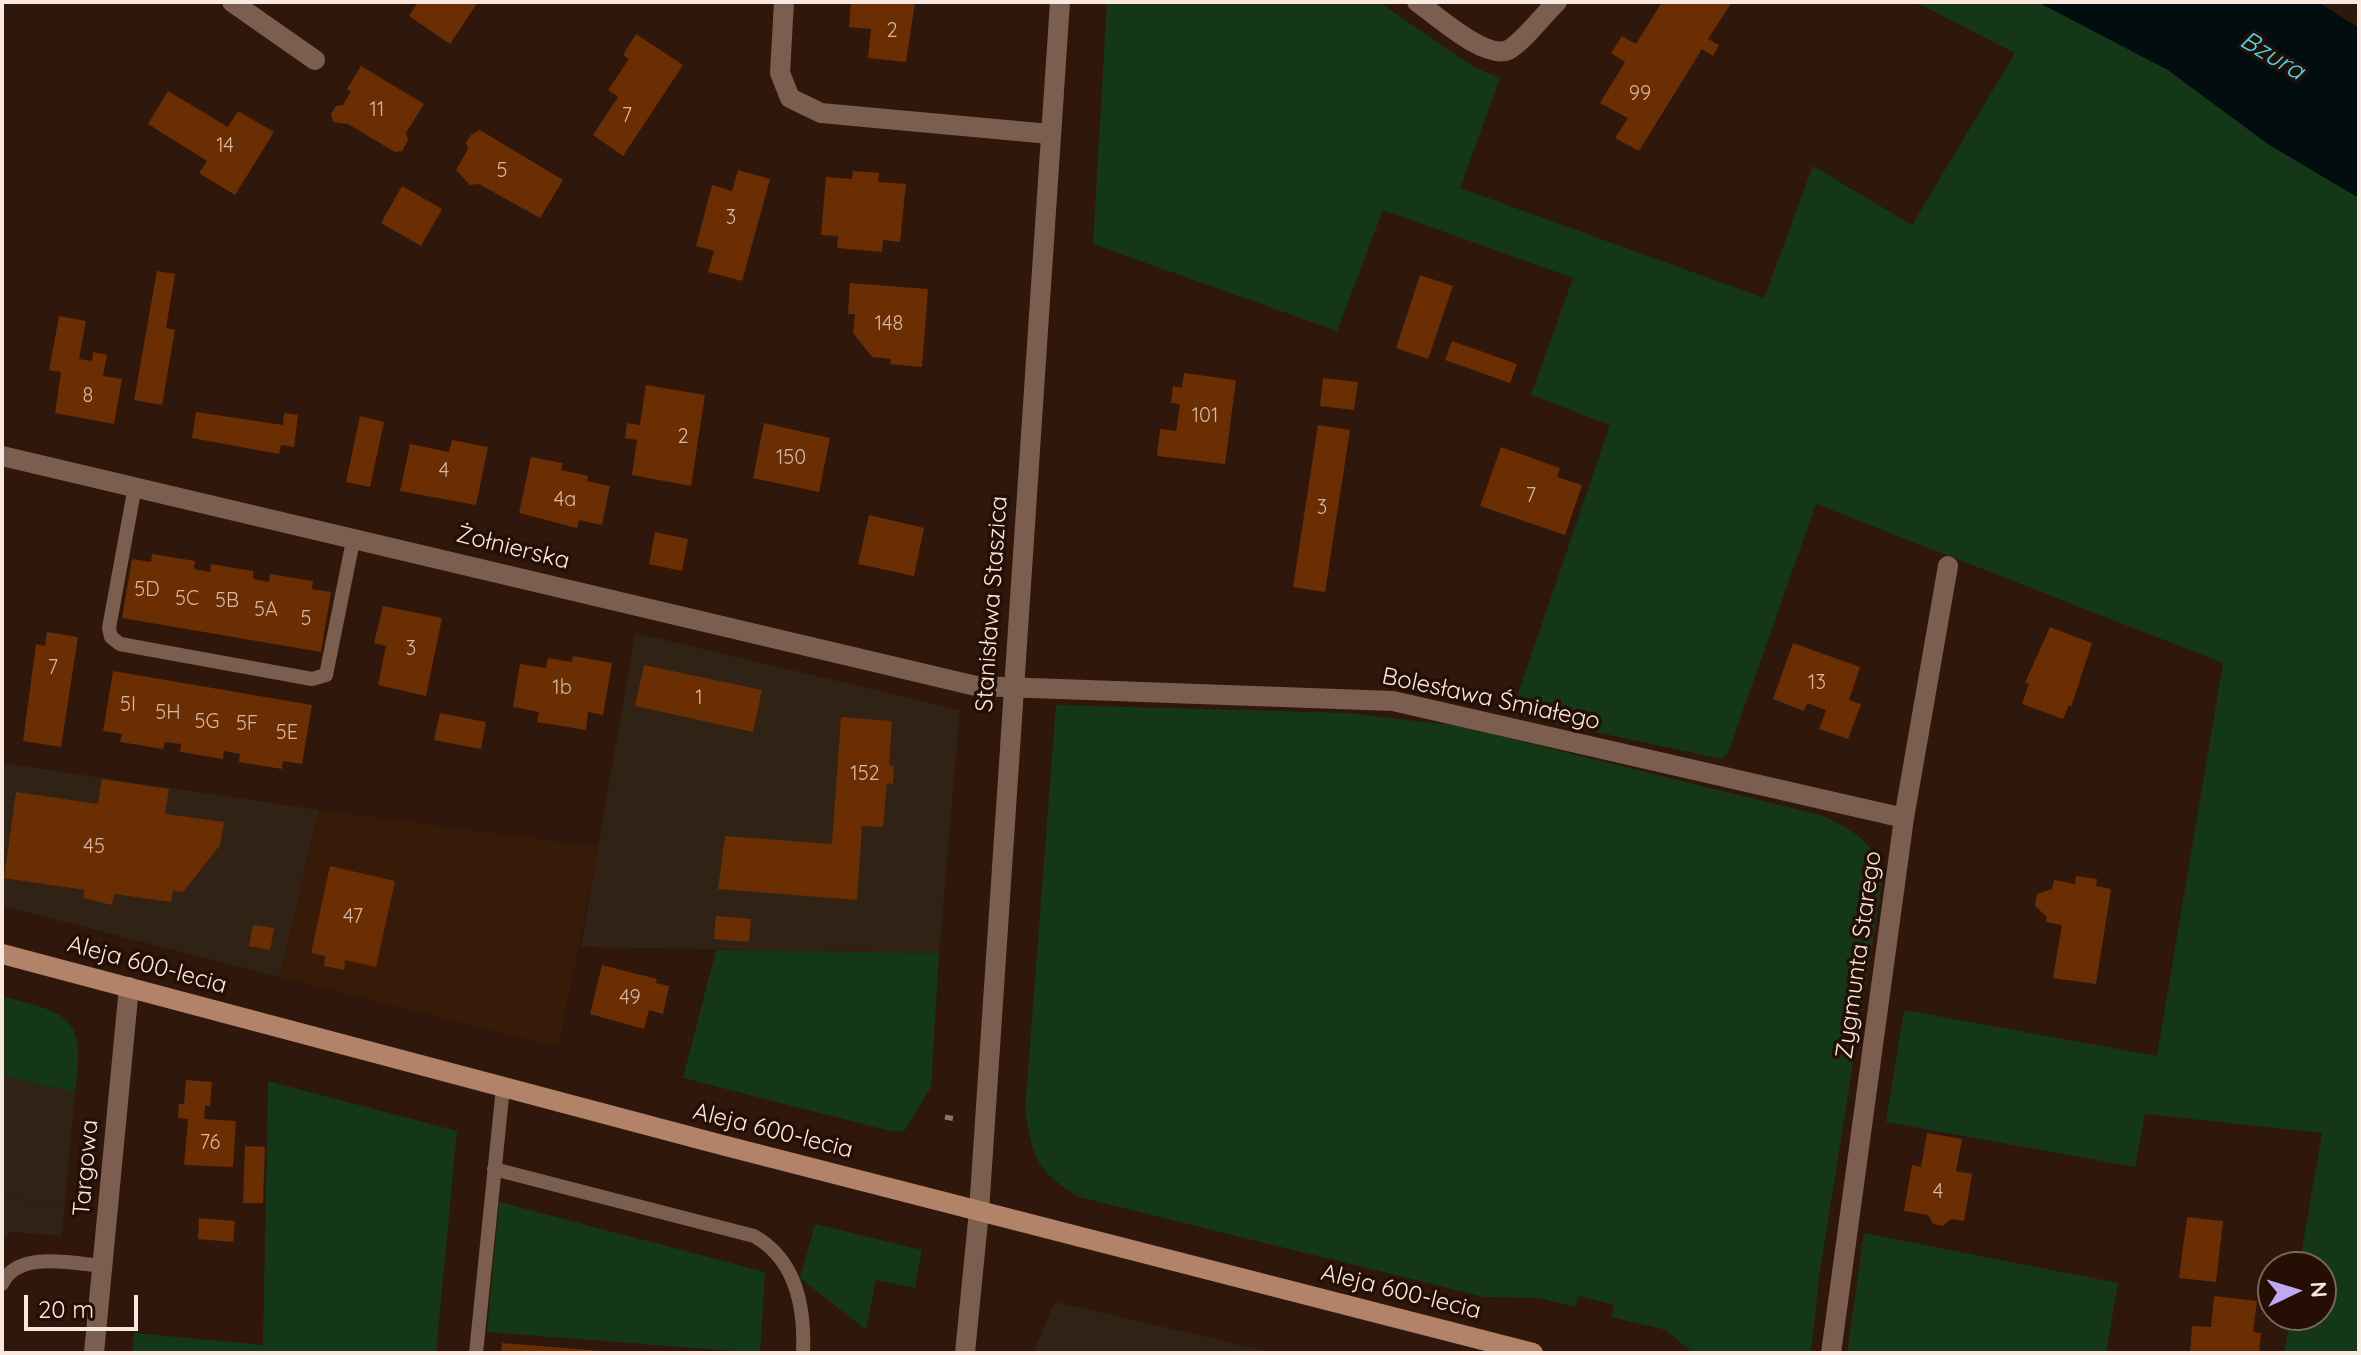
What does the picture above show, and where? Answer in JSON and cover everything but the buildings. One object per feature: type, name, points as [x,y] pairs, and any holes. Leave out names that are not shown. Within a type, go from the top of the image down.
[{"type":"main road","name":"Aleja 600-lecia","points":[[2,954],[1533,1353]]},
{"type":"street","points":[[232,2],[315,60]]},
{"type":"street","points":[[784,2],[780,73],[790,98],[821,113],[1050,134]]},
{"type":"street","name":"Stanisława Staszica","points":[[965,1353],[979,1211],[1060,2]]},
{"type":"street","points":[[1417,2],[1479,46],[1493,51],[1508,50],[1557,2]]},
{"type":"street","name":"Żołnierska","points":[[2,456],[354,536],[962,683],[1012,689]]},
{"type":"street","name":"Zygmunta Starego","points":[[1831,1353],[1904,818],[1948,566]]},
{"type":"street","name":"Bolesława Śmiałego","points":[[1012,689],[1393,701],[1904,818]]},
{"type":"street","name":"Targowa","points":[[94,1353],[129,987]]},
{"type":"lane","points":[[135,486],[109,628],[111,637],[120,644],[312,679],[326,675],[354,536]]},
{"type":"lane","points":[[476,1353],[503,1087]]},
{"type":"lane","points":[[494,1169],[754,1236],[771,1245],[785,1260],[797,1291],[804,1325],[803,1353]]},
{"type":"lane","points":[[2,1284],[7,1274],[20,1265],[60,1262],[102,1266]]},
{"type":"shaded area","points":[[635,633],[960,710],[939,953],[581,947]]},
{"type":"shaded area","points":[[2,763],[319,810],[280,977],[2,906]]},
{"type":"shaded area","points":[[319,810],[599,847],[558,1047],[280,977]]},
{"type":"shaded area","points":[[2,1076],[75,1092],[65,1204],[2,1198]]},
{"type":"shaded area","points":[[2,1198],[65,1204],[62,1236],[11,1232],[2,1242]]},
{"type":"shaded area","points":[[1055,1302],[1276,1353],[1033,1353]]},
{"type":"green space","points":[[1107,2],[1379,2],[1475,68],[1500,78],[1460,188],[1764,298],[1813,166],[1912,225],[2015,53],[1915,2],[2038,2],[2168,70],[2268,144],[2359,198],[2359,1353],[2284,1353],[2288,1331],[2337,1331],[2337,1251],[2302,1251],[2322,1133],[2145,1114],[2135,1167],[1886,1122],[1904,1010],[2157,1056],[2223,663],[1816,504],[1728,753],[1722,759],[1511,714],[1610,425],[1531,395],[1573,278],[1383,210],[1337,331],[1093,244]]},
{"type":"green space","points":[[1056,705],[1348,713],[1459,726],[1820,815],[1858,836],[1884,870],[1819,1277],[1811,1353],[1693,1353],[1666,1330],[1612,1317],[1614,1305],[1579,1296],[1575,1307],[1539,1298],[1484,1297],[1079,1197],[1054,1179],[1045,1171],[1035,1153],[1025,1111]]},
{"type":"green space","points":[[716,950],[939,953],[931,1087],[905,1130],[894,1132],[683,1078]]},
{"type":"green space","points":[[2,996],[44,1008],[68,1023],[75,1033],[78,1048],[75,1092],[2,1076]]},
{"type":"green space","points":[[268,1081],[457,1131],[436,1353],[132,1353],[134,1333],[263,1345]]},
{"type":"green space","points":[[499,1202],[765,1272],[760,1353],[487,1332]]},
{"type":"green space","points":[[815,1224],[922,1250],[915,1288],[876,1280],[866,1330],[800,1278]]},
{"type":"green space","points":[[1864,1233],[2118,1283],[2106,1353],[1847,1353]]},
{"type":"water","name":"Bzura","points":[[2038,2],[2318,2],[2359,28],[2359,198],[2268,144],[2168,70]]}]
